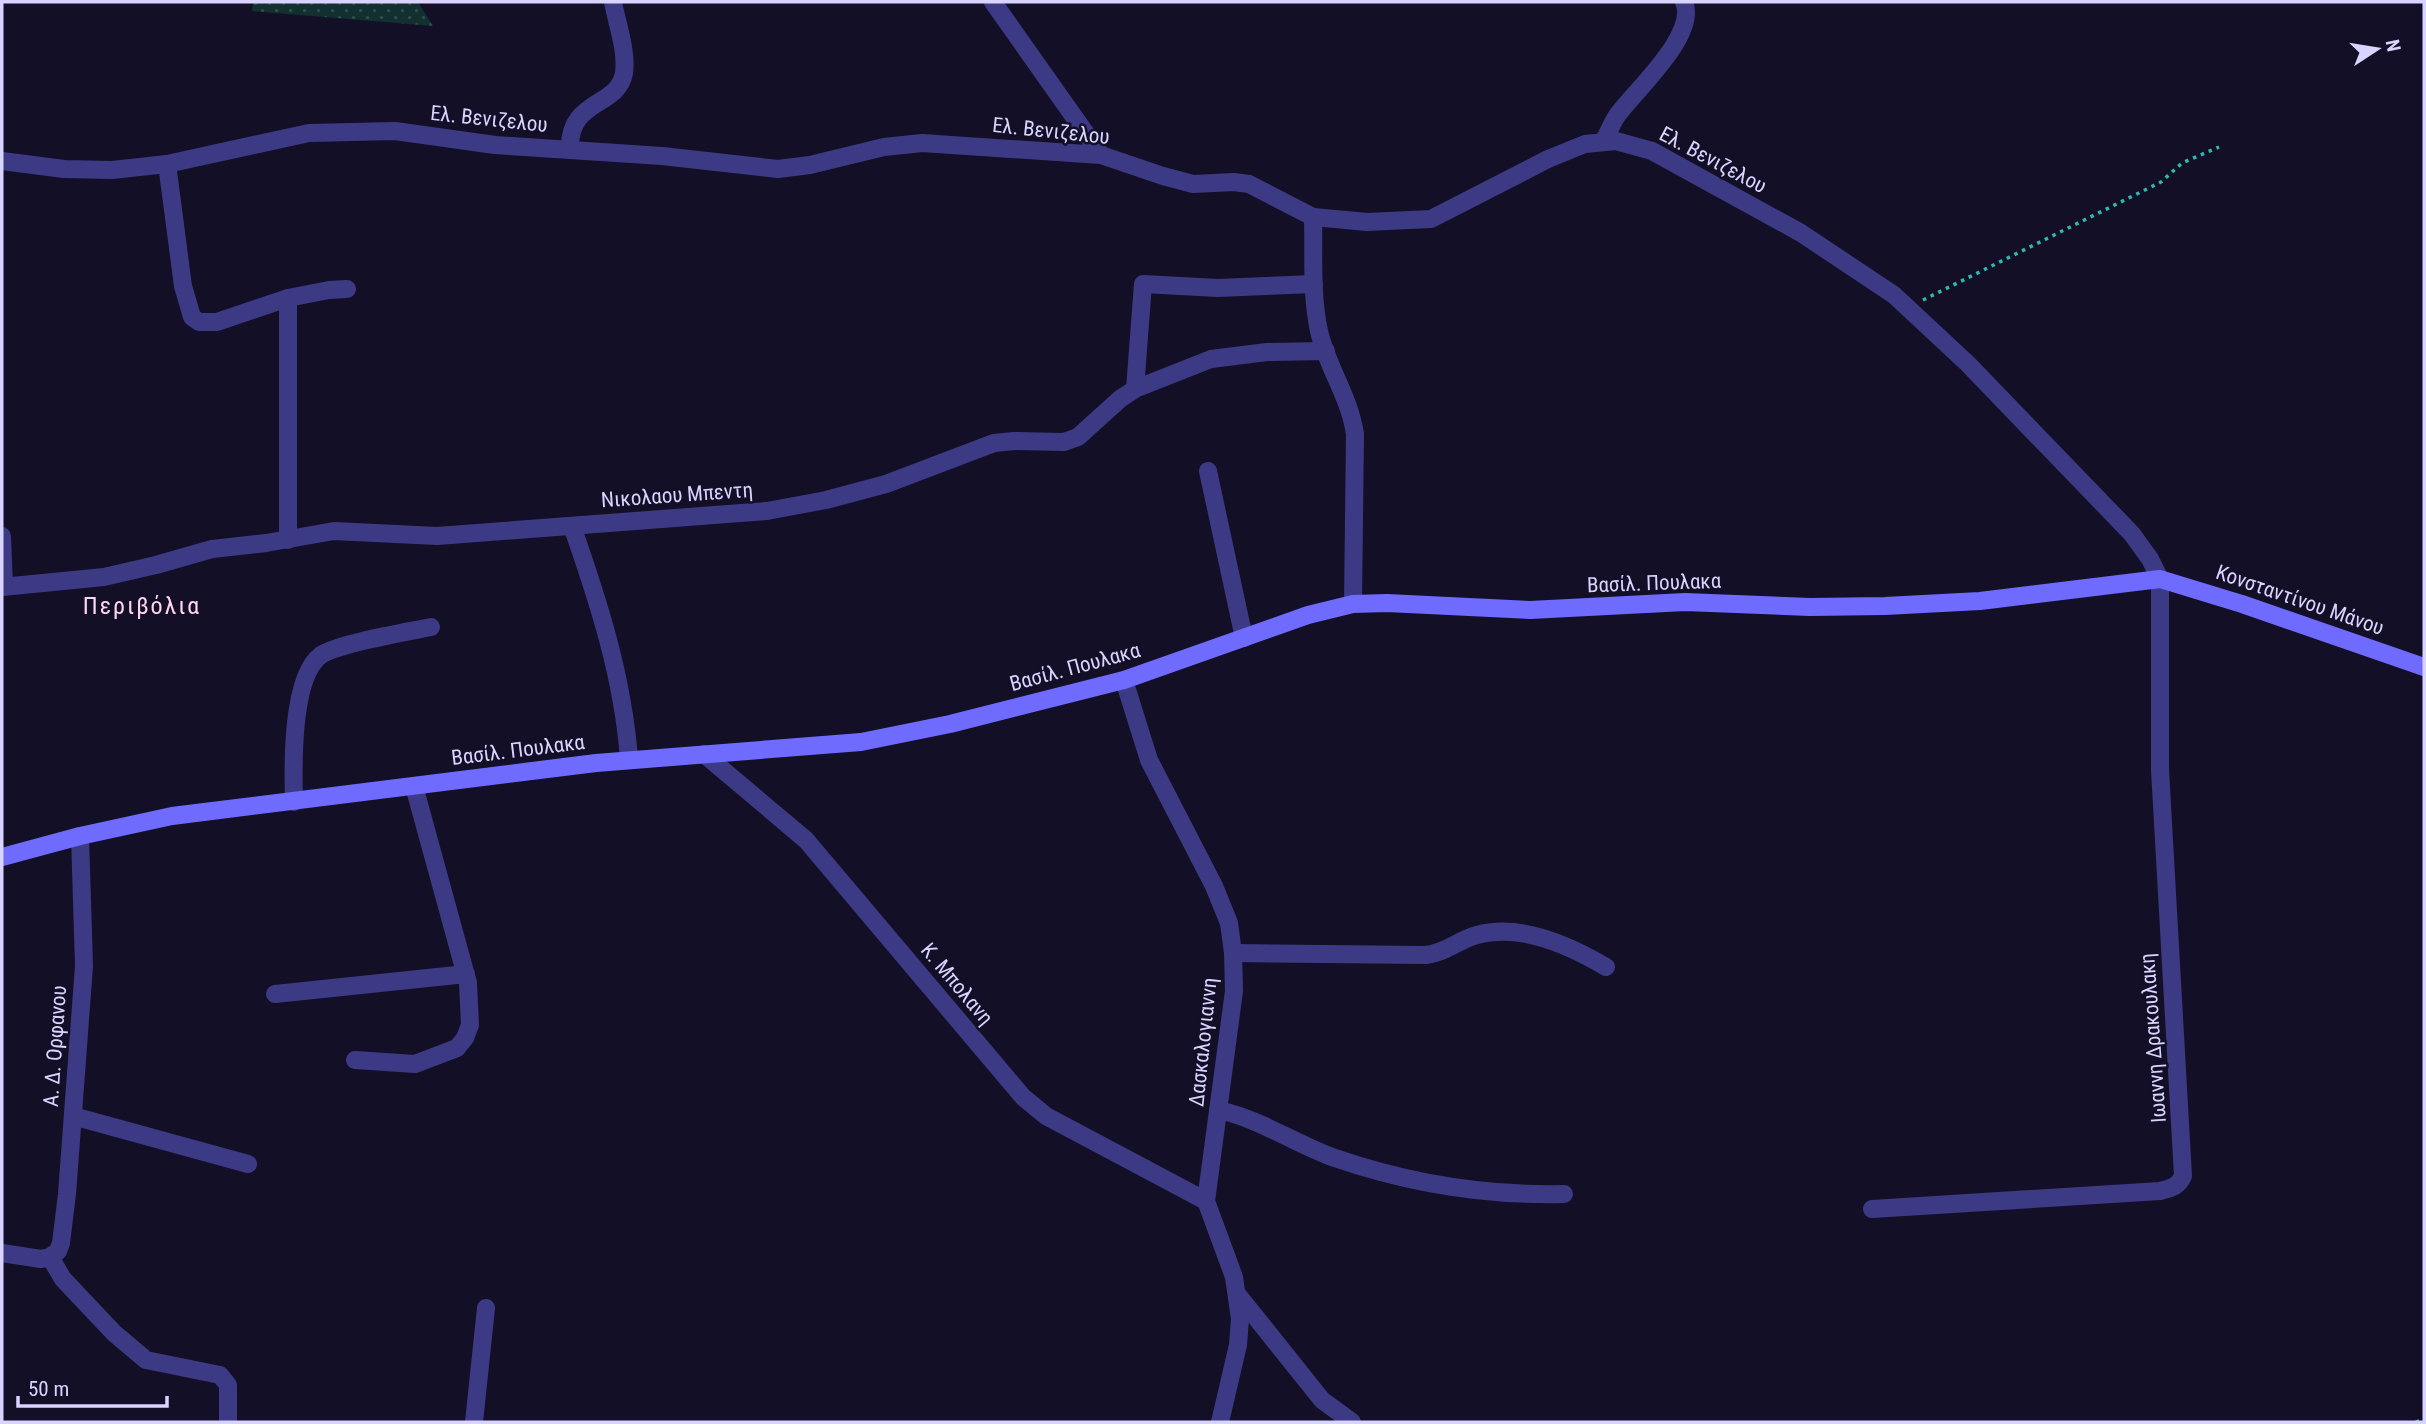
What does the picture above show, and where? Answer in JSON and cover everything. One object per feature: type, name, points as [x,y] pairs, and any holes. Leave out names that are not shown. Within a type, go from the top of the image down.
[{"type":"main road","name":"Βασίλ. Πουλακα","points":[[2,857],[80,835],[172,816],[628,759],[861,743],[950,724],[1124,680],[1308,615],[1353,604],[1387,603],[1530,610],[1685,603],[1811,607],[1885,606],[1980,601],[2160,579]]},
{"type":"main road","name":"Κονσταντίνου Μάνου","points":[[2160,579],[2242,604],[2424,667]]},
{"type":"street","points":[[570,150],[572,127],[578,118],[612,92],[620,84],[624,73],[624,55],[613,2]]},
{"type":"street","points":[[993,2],[1101,155]]},
{"type":"street","points":[[1603,142],[1617,114],[1664,61],[1685,24],[1687,15],[1684,2]]},
{"type":"street","name":"Ελ. Βενιζελου","points":[[2,161],[64,169],[112,170],[167,164],[309,133],[395,131],[495,145],[662,156],[778,169],[810,165],[884,147],[922,143],[1101,155],[1193,184],[1249,184],[1313,217],[1367,222],[1431,219],[1548,159],[1585,144],[1616,141],[1652,151],[1801,233],[1894,295],[1968,364],[2132,534],[2160,579]]},
{"type":"street","points":[[167,164],[183,286],[192,317],[199,322],[217,322],[288,298],[348,289]]},
{"type":"street","points":[[1313,217],[1314,284],[1319,333],[1352,412],[1355,434],[1353,604]]},
{"type":"street","points":[[1135,389],[1143,284],[1218,288],[1314,284]]},
{"type":"street","points":[[288,298],[288,540]]},
{"type":"street","name":"Νικολαου Μπεντη","points":[[3,587],[104,577],[212,549],[288,540],[334,531],[437,536],[767,511],[886,484],[994,443],[1064,442],[1078,437],[1135,389],[1212,359],[1267,352],[1326,351]]},
{"type":"street","points":[[1208,471],[1244,638]]},
{"type":"street","points":[[572,526],[613,653],[623,702],[628,759]]},
{"type":"street","points":[[2,536],[3,587]]},
{"type":"street","name":"Ιωαννη Δρακουλακη","points":[[1872,1209],[2160,1191],[2174,1188],[2180,1183],[2183,1176],[2160,771],[2160,579]]},
{"type":"street","points":[[294,802],[294,733],[303,685],[316,660],[331,650],[431,626]]},
{"type":"street","name":"Δασκαλογιαννη","points":[[1124,680],[1149,760],[1214,886],[1228,923],[1233,953],[1234,991],[1206,1201],[1234,1277],[1240,1319],[1238,1345],[1220,1422]]},
{"type":"street","name":"Κ. Μπολανη","points":[[704,754],[806,840],[1023,1097],[1046,1116],[1206,1201]]},
{"type":"street","points":[[355,1060],[415,1064],[457,1048],[470,1025],[466,974],[414,786]]},
{"type":"street","name":"Α. Δ. Ορφανου","points":[[51,1256],[58,1251],[61,1243],[84,965],[80,835]]},
{"type":"street","points":[[1233,953],[1426,955],[1442,953],[1472,936],[1498,932],[1554,942],[1578,951],[1606,967]]},
{"type":"street","points":[[275,994],[466,974]]},
{"type":"street","points":[[1218,1110],[1238,1115],[1332,1156],[1442,1187],[1520,1195],[1564,1194]]},
{"type":"street","points":[[73,1116],[248,1164]]},
{"type":"street","points":[[2,1253],[34,1258],[51,1256],[63,1279],[114,1333],[146,1360],[220,1375],[228,1385],[228,1422]]},
{"type":"street","points":[[1237,1294],[1322,1400],[1352,1422]]},
{"type":"street","points":[[474,1422],[485,1308]]},
{"type":"path","points":[[1908,308],[2161,181],[2182,163],[2218,146]]},
{"type":"path","points":[[2416,1422],[2424,1419]]},
{"type":"green space","points":[[253,2],[418,2],[433,26],[252,11]]},
{"type":"district","name":"Περιβόλια","points":[[142,606]]}]
